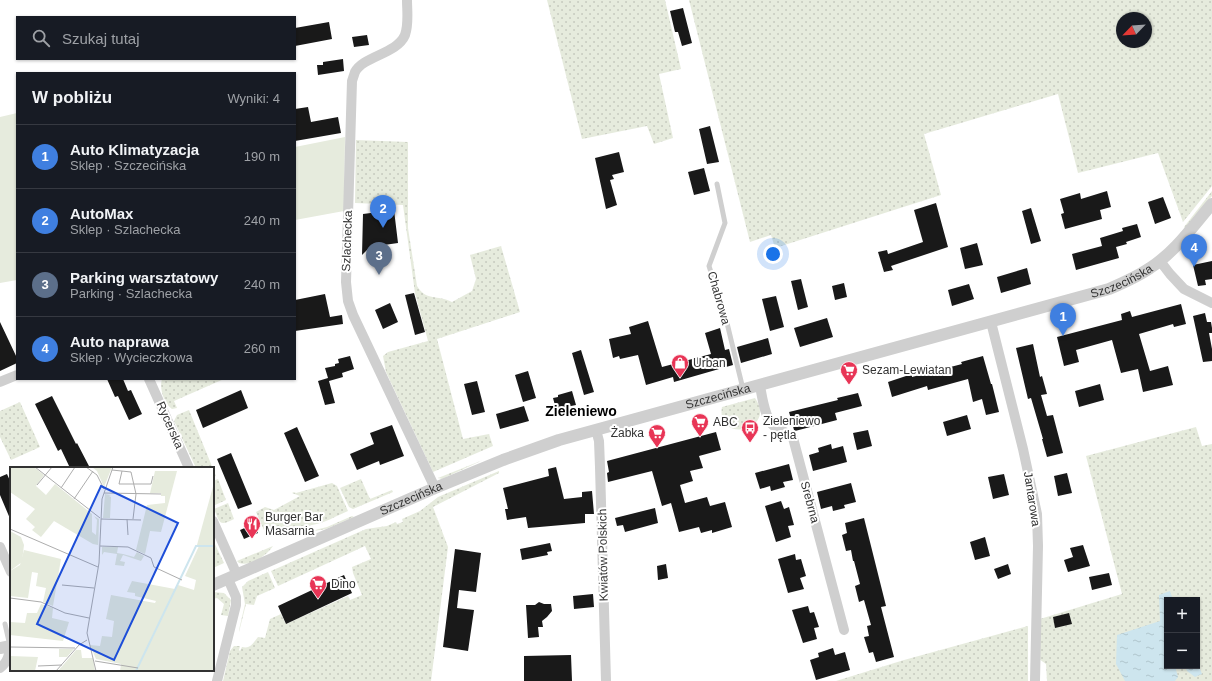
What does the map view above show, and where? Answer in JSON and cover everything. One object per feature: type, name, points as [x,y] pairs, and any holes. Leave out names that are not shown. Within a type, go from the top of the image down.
[{"type":"street","name":"Szlachecka","points":[[407,0],[404,35],[396,46],[355,71],[352,81],[346,282],[348,301],[354,315],[435,488]]},
{"type":"street","name":"Szczecińska","points":[[214,585],[435,488],[503,460],[559,440],[1109,289],[1135,277],[1160,261],[1187,234],[1212,204]]},
{"type":"street","points":[[1160,261],[1184,289],[1212,303]]},
{"type":"street","name":"Jantarowa","points":[[991,322],[1023,449],[1037,514],[1038,553],[1035,681]]},
{"type":"street","points":[[0,382],[16,375]]},
{"type":"street","name":"Rycerska","points":[[151,380],[189,467]]},
{"type":"street","name":"Srebrna","points":[[760,386],[768,420],[774,426],[788,432],[793,438],[844,630]]},
{"type":"street","name":"Kwiatów Polskich","points":[[596,430],[599,441],[606,681]]},
{"type":"street","points":[[214,524],[232,577],[236,597],[236,605],[217,681]]},
{"type":"street","points":[[0,547],[10,570]]},
{"type":"street","points":[[0,668],[3,666],[8,657],[7,647]]},
{"type":"lane","name":"Chabrowa","points":[[717,184],[725,223],[709,266],[744,390]]},
{"type":"lane","points":[[5,624],[7,647]]},
{"type":"shaded area","points":[[547,0],[665,0],[681,69],[659,74],[673,138],[654,144],[647,126],[582,139]]},
{"type":"shaded area","points":[[689,0],[1212,0],[1212,186],[1183,222],[1158,153],[1078,173],[1058,94],[924,134],[941,195],[775,248],[771,235],[750,242]]},
{"type":"shaded area","points":[[16,113],[16,280],[0,283],[0,117]]},
{"type":"shaded area","points":[[345,137],[344,211],[296,220],[296,147]]},
{"type":"shaded area","points":[[356,140],[408,142],[408,228],[417,286],[421,291],[429,296],[442,298],[452,302],[472,291],[476,279],[470,255],[501,246],[520,312],[437,339],[463,439],[489,434],[493,446],[433,472],[386,372],[383,356],[388,352],[428,341],[415,293],[403,205],[355,203]]},
{"type":"shaded area","points":[[1212,191],[1212,196],[1185,228],[1184,227]]},
{"type":"shaded area","points":[[162,380],[222,380],[174,401],[177,408],[172,409],[169,407],[163,396]]},
{"type":"shaded area","points":[[755,398],[760,409],[759,419],[753,425],[744,429],[735,429],[727,426],[722,419],[722,407]]},
{"type":"shaded area","points":[[20,402],[40,447],[11,460],[0,437],[0,411]]},
{"type":"shaded area","points":[[189,410],[213,467],[196,467],[174,421],[177,415]]},
{"type":"shaded area","points":[[1196,427],[1202,446],[1212,444],[1212,681],[1047,681],[1046,664],[1039,659],[1040,619],[1122,594],[1086,456]]},
{"type":"shaded area","points":[[483,460],[442,479],[438,478]]},
{"type":"shaded area","points":[[499,471],[499,473],[433,507],[448,547],[431,681],[223,681],[230,651],[234,646],[240,646],[240,651],[242,647],[252,645],[258,637],[265,638],[270,619],[281,614],[286,624],[348,596],[350,600],[362,595],[352,567],[371,559],[365,546],[278,586],[271,571],[366,529],[387,526],[396,522],[397,524],[403,522],[402,519],[420,511],[438,497]]},
{"type":"shaded area","points":[[218,479],[226,500],[214,506],[214,481]]},
{"type":"shaded area","points":[[361,479],[370,499],[392,490],[393,492],[353,509],[349,507],[340,488]]},
{"type":"shaded area","points":[[332,483],[337,486],[348,511],[317,524],[283,528],[267,537],[256,512],[265,507],[274,510],[300,496],[292,493],[294,492],[296,493]]},
{"type":"shaded area","points":[[228,503],[234,519],[223,523],[219,520],[214,509]]},
{"type":"shaded area","points":[[352,516],[354,517],[326,529],[303,533],[327,527]]},
{"type":"shaded area","points":[[214,542],[224,563],[214,568]]},
{"type":"shaded area","points":[[273,546],[267,553],[253,562],[244,564],[237,561]]},
{"type":"shaded area","points":[[268,572],[275,588],[257,596],[254,605],[246,604],[239,632],[245,604],[242,587],[248,581]]},
{"type":"shaded area","points":[[214,592],[224,593],[231,600],[228,616],[221,615],[224,604],[217,598],[214,599]]},
{"type":"shaded area","points":[[1028,626],[1028,681],[836,681],[904,660]]},
{"type":"water","points":[[1170,591],[1172,597],[1164,597],[1164,669],[1176,669],[1178,677],[1175,681],[1125,681],[1116,664],[1117,635],[1160,621],[1159,595]]},
{"type":"water","points":[[1186,669],[1200,669],[1202,674],[1195,677]]},
{"type":"building","points":[[683,8],[692,43],[682,46],[678,32],[675,32],[670,11]]},
{"type":"building","points":[[329,22],[332,39],[296,46],[296,28]]},
{"type":"building","points":[[367,35],[369,45],[354,47],[352,37]]},
{"type":"building","points":[[343,59],[344,71],[318,75],[317,65],[323,65],[323,62]]},
{"type":"building","points":[[308,107],[311,122],[338,117],[341,133],[296,141],[296,109]]},
{"type":"building","points":[[710,126],[719,162],[707,164],[699,129]]},
{"type":"building","points":[[619,152],[624,172],[612,175],[614,179],[610,180],[617,205],[606,209],[595,158]]},
{"type":"building","points":[[704,168],[710,191],[694,195],[688,172]]},
{"type":"building","points":[[1107,191],[1111,207],[1100,210],[1102,219],[1065,229],[1061,214],[1064,213],[1060,199],[1080,193],[1081,199]]},
{"type":"building","points":[[1163,197],[1171,218],[1155,224],[1148,202]]},
{"type":"building","points":[[936,203],[948,247],[891,266],[893,270],[884,272],[878,252],[887,250],[888,254],[923,242],[914,210]]},
{"type":"building","points":[[1031,208],[1041,241],[1031,244],[1022,211]]},
{"type":"building","points":[[394,210],[398,243],[370,247],[362,255],[363,214]]},
{"type":"building","points":[[1137,224],[1141,237],[1126,242],[1127,244],[1116,247],[1119,258],[1076,270],[1072,254],[1102,246],[1100,238],[1123,231],[1122,228]]},
{"type":"building","points":[[977,243],[983,265],[965,269],[960,248]]},
{"type":"building","points":[[1212,261],[1212,279],[1205,280],[1206,285],[1198,286],[1193,265]]},
{"type":"building","points":[[1027,268],[1031,284],[1001,293],[997,277]]},
{"type":"building","points":[[801,279],[808,307],[798,310],[791,281]]},
{"type":"building","points":[[844,283],[847,297],[835,300],[832,286]]},
{"type":"building","points":[[969,284],[974,299],[952,306],[948,290]]},
{"type":"building","points":[[414,293],[425,332],[415,335],[405,295]]},
{"type":"building","points":[[325,294],[330,317],[342,315],[343,324],[296,331],[296,300]]},
{"type":"building","points":[[776,296],[784,327],[770,331],[762,299]]},
{"type":"building","points":[[390,303],[398,322],[383,329],[375,310]]},
{"type":"building","points":[[1181,304],[1186,324],[1174,327],[1173,324],[1139,334],[1150,371],[1168,366],[1173,385],[1143,392],[1138,369],[1121,373],[1112,340],[1076,350],[1079,362],[1064,366],[1057,337],[1122,320],[1121,314],[1130,311],[1132,317]]},
{"type":"building","points":[[1205,313],[1207,322],[1211,322],[1212,328],[1212,333],[1209,333],[1212,349],[1212,361],[1203,362],[1193,316]]},
{"type":"building","points":[[827,318],[833,337],[800,347],[794,328]]},
{"type":"building","points":[[648,321],[662,367],[711,354],[705,333],[720,328],[725,350],[729,349],[733,365],[674,382],[673,377],[646,385],[638,355],[620,359],[619,356],[613,358],[609,339],[631,334],[629,327]]},
{"type":"building","points":[[0,322],[16,356],[16,363],[0,371]]},
{"type":"building","points":[[768,338],[772,354],[741,363],[737,347]]},
{"type":"building","points":[[1033,344],[1040,377],[1042,376],[1047,394],[1041,395],[1047,416],[1053,415],[1063,453],[1047,457],[1031,398],[1028,399],[1016,348]]},
{"type":"building","points":[[581,350],[594,392],[584,395],[572,353]]},
{"type":"building","points":[[350,356],[354,369],[342,373],[343,377],[329,381],[335,403],[325,405],[318,381],[328,378],[325,368],[335,366],[335,364],[339,363],[338,359]]},
{"type":"building","points":[[983,356],[999,412],[986,415],[982,399],[973,402],[968,379],[928,390],[927,386],[892,397],[888,382],[912,374],[912,377],[962,364],[961,362]]},
{"type":"building","points":[[528,371],[536,398],[523,402],[515,375]]},
{"type":"building","points":[[107,380],[123,380],[128,391],[131,390],[142,414],[129,420],[118,396],[115,397]]},
{"type":"building","points":[[477,381],[485,412],[472,415],[464,384]]},
{"type":"building","points":[[1100,384],[1104,400],[1079,407],[1075,391]]},
{"type":"building","points":[[241,390],[248,408],[203,428],[196,410]]},
{"type":"building","points":[[572,391],[576,405],[556,409],[553,398]]},
{"type":"building","points":[[858,393],[862,406],[835,413],[837,420],[795,431],[794,430],[789,412],[838,400],[837,398]]},
{"type":"building","points":[[52,396],[89,467],[70,467],[61,449],[58,451],[35,404]]},
{"type":"building","points":[[524,406],[529,421],[500,429],[496,414]]},
{"type":"building","points":[[967,415],[971,429],[947,436],[943,422]]},
{"type":"building","points":[[392,425],[404,456],[380,465],[379,461],[357,470],[350,454],[374,444],[370,433]]},
{"type":"building","points":[[297,427],[319,476],[305,482],[284,433]]},
{"type":"building","points":[[868,430],[872,446],[857,450],[853,433]]},
{"type":"building","points":[[716,432],[721,450],[699,456],[703,468],[690,471],[693,481],[680,485],[685,503],[707,497],[710,506],[725,502],[732,527],[712,533],[712,530],[701,533],[699,527],[679,532],[671,503],[662,506],[652,471],[608,482],[607,473],[609,472],[607,461]]},
{"type":"building","points":[[831,444],[832,449],[843,446],[847,462],[813,471],[809,455],[819,452],[818,448]]},
{"type":"building","points":[[231,453],[252,504],[238,509],[217,459]]},
{"type":"building","points":[[789,464],[793,480],[783,482],[785,487],[771,491],[770,486],[760,489],[755,473]]},
{"type":"building","points":[[556,467],[564,499],[582,497],[582,492],[592,491],[594,514],[585,514],[585,523],[528,528],[526,517],[507,520],[505,509],[508,509],[503,488],[549,476],[548,469]]},
{"type":"building","points":[[1067,473],[1072,493],[1058,496],[1054,476]]},
{"type":"building","points":[[7,474],[10,481],[10,519],[0,495],[0,477]]},
{"type":"building","points":[[1004,474],[1009,495],[993,499],[988,477]]},
{"type":"building","points":[[851,483],[856,502],[844,505],[845,508],[833,511],[832,506],[821,509],[817,492]]},
{"type":"building","points":[[781,501],[784,509],[789,507],[794,525],[788,526],[791,537],[776,542],[765,506]]},
{"type":"building","points":[[655,508],[658,523],[625,532],[623,525],[617,526],[615,518]]},
{"type":"building","points":[[864,518],[886,606],[881,607],[894,657],[876,662],[873,652],[869,653],[864,637],[869,636],[867,626],[871,625],[864,600],[859,602],[855,586],[860,584],[851,550],[846,551],[842,535],[847,533],[845,523]]},
{"type":"building","points":[[254,524],[258,533],[244,539],[240,530]]},
{"type":"building","points":[[985,537],[990,556],[975,560],[970,542]]},
{"type":"building","points":[[550,543],[552,551],[547,552],[548,555],[522,560],[520,549]]},
{"type":"building","points":[[1083,545],[1090,566],[1068,572],[1064,560],[1073,557],[1070,548]]},
{"type":"building","points":[[455,549],[481,553],[476,592],[459,590],[457,608],[474,610],[468,651],[443,647]]},
{"type":"building","points":[[795,554],[796,560],[801,559],[806,576],[800,578],[804,589],[788,593],[778,559]]},
{"type":"building","points":[[666,564],[668,578],[658,580],[657,566]]},
{"type":"building","points":[[1008,564],[1011,574],[998,579],[994,569]]},
{"type":"building","points":[[1109,573],[1112,585],[1092,590],[1089,577]]},
{"type":"building","name":"Dino","points":[[344,575],[352,593],[286,624],[278,606]]},
{"type":"building","points":[[593,594],[594,607],[574,609],[573,596]]},
{"type":"building","points":[[539,602],[551,604],[552,611],[542,621],[543,627],[538,627],[539,637],[528,638],[526,605],[535,605]]},
{"type":"building","points":[[808,606],[810,613],[814,612],[819,627],[814,628],[817,639],[803,643],[792,610]]},
{"type":"building","points":[[1069,613],[1072,624],[1055,628],[1053,617]]},
{"type":"building","points":[[833,648],[835,655],[845,652],[850,670],[816,680],[810,660],[819,657],[818,653]]},
{"type":"building","points":[[571,655],[572,681],[524,681],[524,656]]},
{"type":"place","name":"AutoMax","points":[[383,228]]},
{"type":"place","name":"Auto naprawa","points":[[1194,267]]},
{"type":"place","name":"Parking warsztatowy","points":[[379,275]]},
{"type":"place","name":"Auto Klimatyzacja","points":[[1063,336]]},
{"type":"place","name":"Urban","points":[[680,378]]},
{"type":"place","name":"Sezam-Lewiatan","points":[[849,385]]},
{"type":"place","name":"ABC","points":[[700,437]]},
{"type":"place","name":"Zieleniewo - pętla","points":[[750,443]]},
{"type":"place","name":"Żabka","points":[[657,448]]},
{"type":"place","name":"Burger Bar Masarnia","points":[[252,539]]},
{"type":"place","name":"Dino","points":[[318,599]]},
{"type":"district","name":"Zieleniewo","points":[[581,411]]}]
